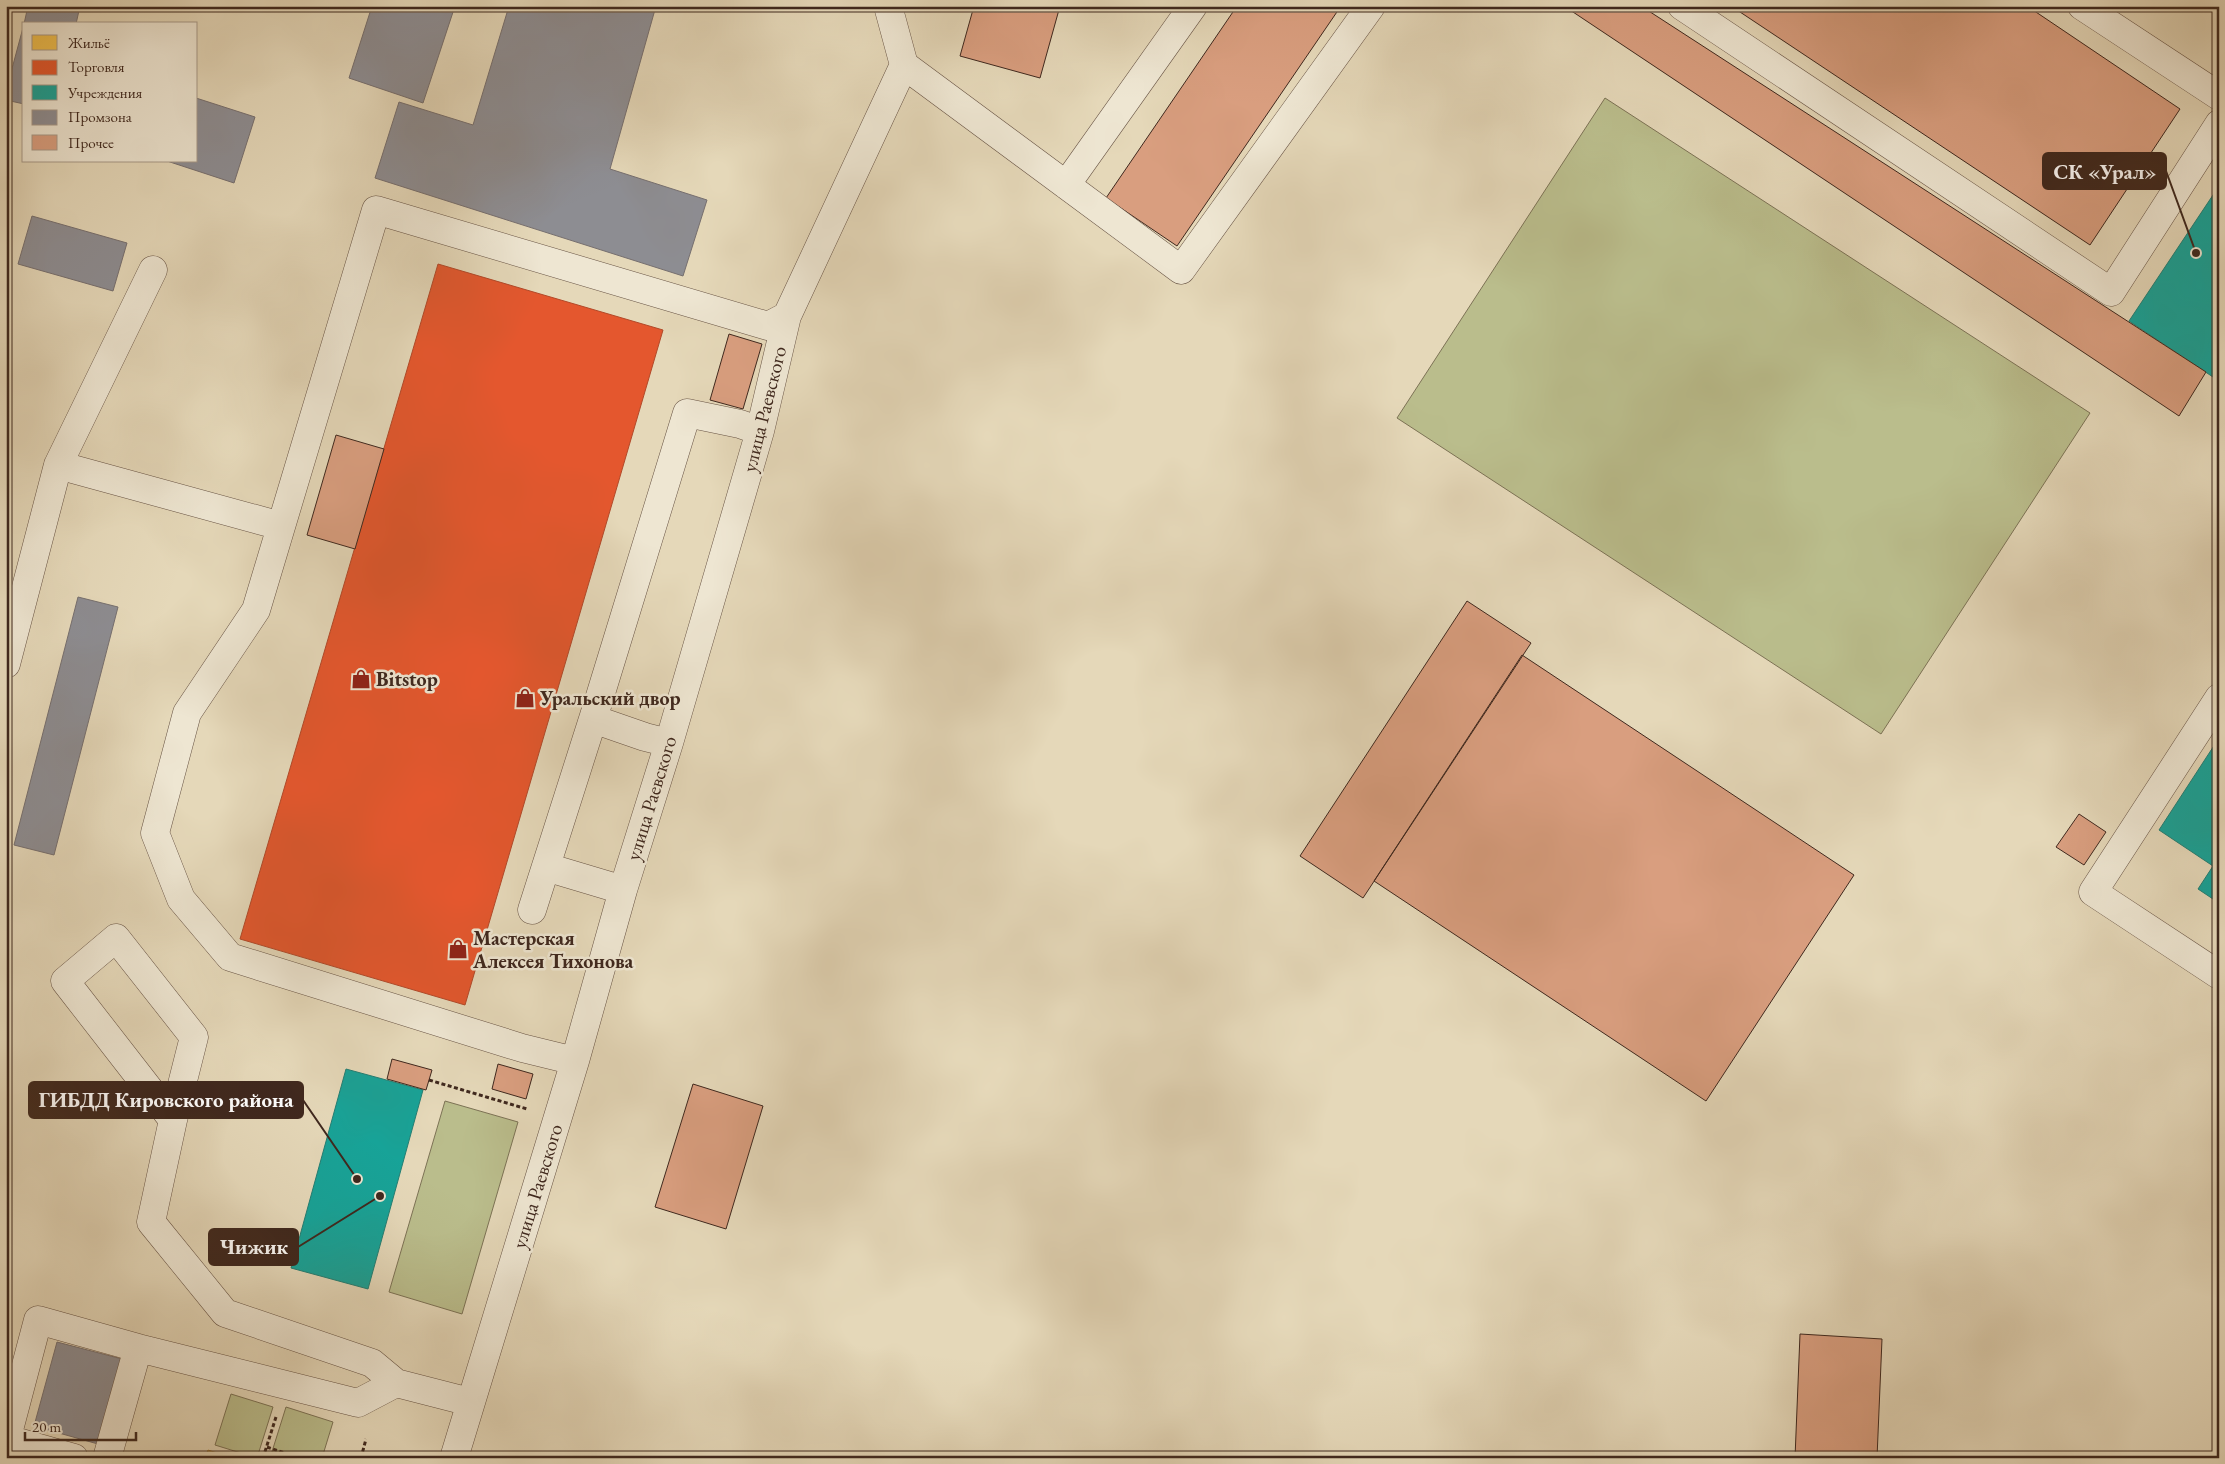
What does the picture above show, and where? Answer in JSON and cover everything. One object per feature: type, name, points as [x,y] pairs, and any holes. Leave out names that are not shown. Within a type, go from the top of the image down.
[{"type":"street","points":[[888,6],[904,65],[1181,270],[1371,6]]},
{"type":"street","points":[[1066,185],[1193,6]]},
{"type":"street","points":[[1682,6],[2111,292],[2219,124]]},
{"type":"street","points":[[2082,6],[2219,96]]},
{"type":"street","name":"улица Раевского","points":[[454,1458],[575,1061],[623,890],[669,743],[760,431],[787,316],[904,65]]},
{"type":"street","points":[[575,1061],[522,1048],[230,957],[180,899],[155,833],[187,713],[256,610],[376,210],[768,326],[787,316]]},
{"type":"street","points":[[6,664],[64,466],[153,270]]},
{"type":"street","points":[[532,910],[687,413],[740,424],[760,431]]},
{"type":"street","points":[[64,466],[281,526]]},
{"type":"street","points":[[2219,698],[2094,892],[2219,975]]},
{"type":"street","points":[[593,719],[645,737],[669,743]]},
{"type":"street","points":[[546,867],[623,890]]},
{"type":"street","points":[[173,1120],[66,981],[116,938],[194,1037],[173,1120],[151,1222],[225,1313],[372,1363],[396,1383],[470,1402]]},
{"type":"street","points":[[74,1458],[7,1440],[38,1320],[138,1348],[358,1403],[396,1383]]},
{"type":"street","points":[[107,1458],[138,1348]]},
{"type":"path","points":[[429,1080],[536,1112]]},
{"type":"path","points":[[263,1458],[287,1385]]},
{"type":"path","points":[[361,1458],[366,1439]]},
{"type":"path","points":[[267,1446],[299,1458]]},
{"type":"green space","points":[[1605,98],[2090,413],[1881,734],[1397,418]]},
{"type":"green space","points":[[445,1101],[518,1122],[462,1314],[389,1292]]},
{"type":"green space","points":[[231,1394],[273,1407],[257,1458],[215,1445]]},
{"type":"green space","points":[[286,1407],[333,1422],[322,1458],[270,1458]]},
{"type":"building: Жильё","points":[[208,1450],[233,1458],[205,1458]]},
{"type":"building: Торговля","points":[[438,264],[663,330],[465,1005],[240,939]]},
{"type":"building: Учреждения","points":[[2219,186],[2219,381],[2129,321]]},
{"type":"building: Учреждения","points":[[2219,738],[2219,903],[2198,889],[2213,866],[2159,830]]},
{"type":"building: Учреждения","points":[[346,1069],[423,1090],[368,1289],[291,1268]]},
{"type":"building: Промзона","points":[[28,6],[80,6],[76,22],[24,22]]},
{"type":"building: Промзона","points":[[372,6],[455,6],[423,103],[349,78]]},
{"type":"building: Промзона","points":[[509,6],[656,6],[610,169],[707,200],[683,276],[375,178],[399,102],[473,125]]},
{"type":"building: Промзона","points":[[22,31],[22,104],[6,100],[6,91]]},
{"type":"building: Промзона","points":[[198,99],[255,117],[234,183],[170,162],[198,162]]},
{"type":"building: Промзона","points":[[32,216],[127,243],[113,291],[18,264]]},
{"type":"building: Промзона","points":[[78,597],[118,607],[54,855],[14,845]]},
{"type":"building: Промзона","points":[[57,1342],[122,1359],[98,1444],[34,1426]]},
{"type":"building: Прочее","points":[[974,6],[1060,6],[1040,78],[960,56]]},
{"type":"building: Прочее","points":[[1237,6],[1341,6],[1177,246],[1106,198]]},
{"type":"building: Прочее","points":[[1568,6],[1641,6],[2206,372],[2179,416],[1567,8]]},
{"type":"building: Прочее","points":[[1731,6],[2027,6],[2180,109],[2090,245]]},
{"type":"building: Прочее","points":[[729,334],[762,344],[743,409],[710,400]]},
{"type":"building: Прочее","points":[[336,435],[384,449],[355,549],[307,535]]},
{"type":"building: Прочее","points":[[1467,601],[1531,643],[1363,898],[1300,856]]},
{"type":"building: Прочее","points":[[1522,655],[1854,875],[1706,1101],[1374,881]]},
{"type":"building: Прочее","points":[[2079,814],[2106,832],[2084,865],[2056,847]]},
{"type":"building: Прочее","points":[[392,1059],[432,1070],[426,1090],[387,1079]]},
{"type":"building: Прочее","points":[[498,1064],[533,1074],[526,1099],[492,1089]]},
{"type":"building: Прочее","points":[[693,1084],[763,1106],[726,1229],[655,1207]]},
{"type":"building: Прочее","points":[[1800,1334],[1882,1339],[1877,1458],[1795,1458]]},
{"type":"place","name":"СК «Урал»","points":[[2196,253]]},
{"type":"place","name":"Bitstop","points":[[361,679]]},
{"type":"place","name":"Уральский двор","points":[[525,698]]},
{"type":"place","name":"Мастерская Алексея Тихонова","points":[[458,949]]},
{"type":"place","name":"ГИБДД Кировского района","points":[[357,1179]]},
{"type":"place","name":"Чижик","points":[[380,1196]]}]
